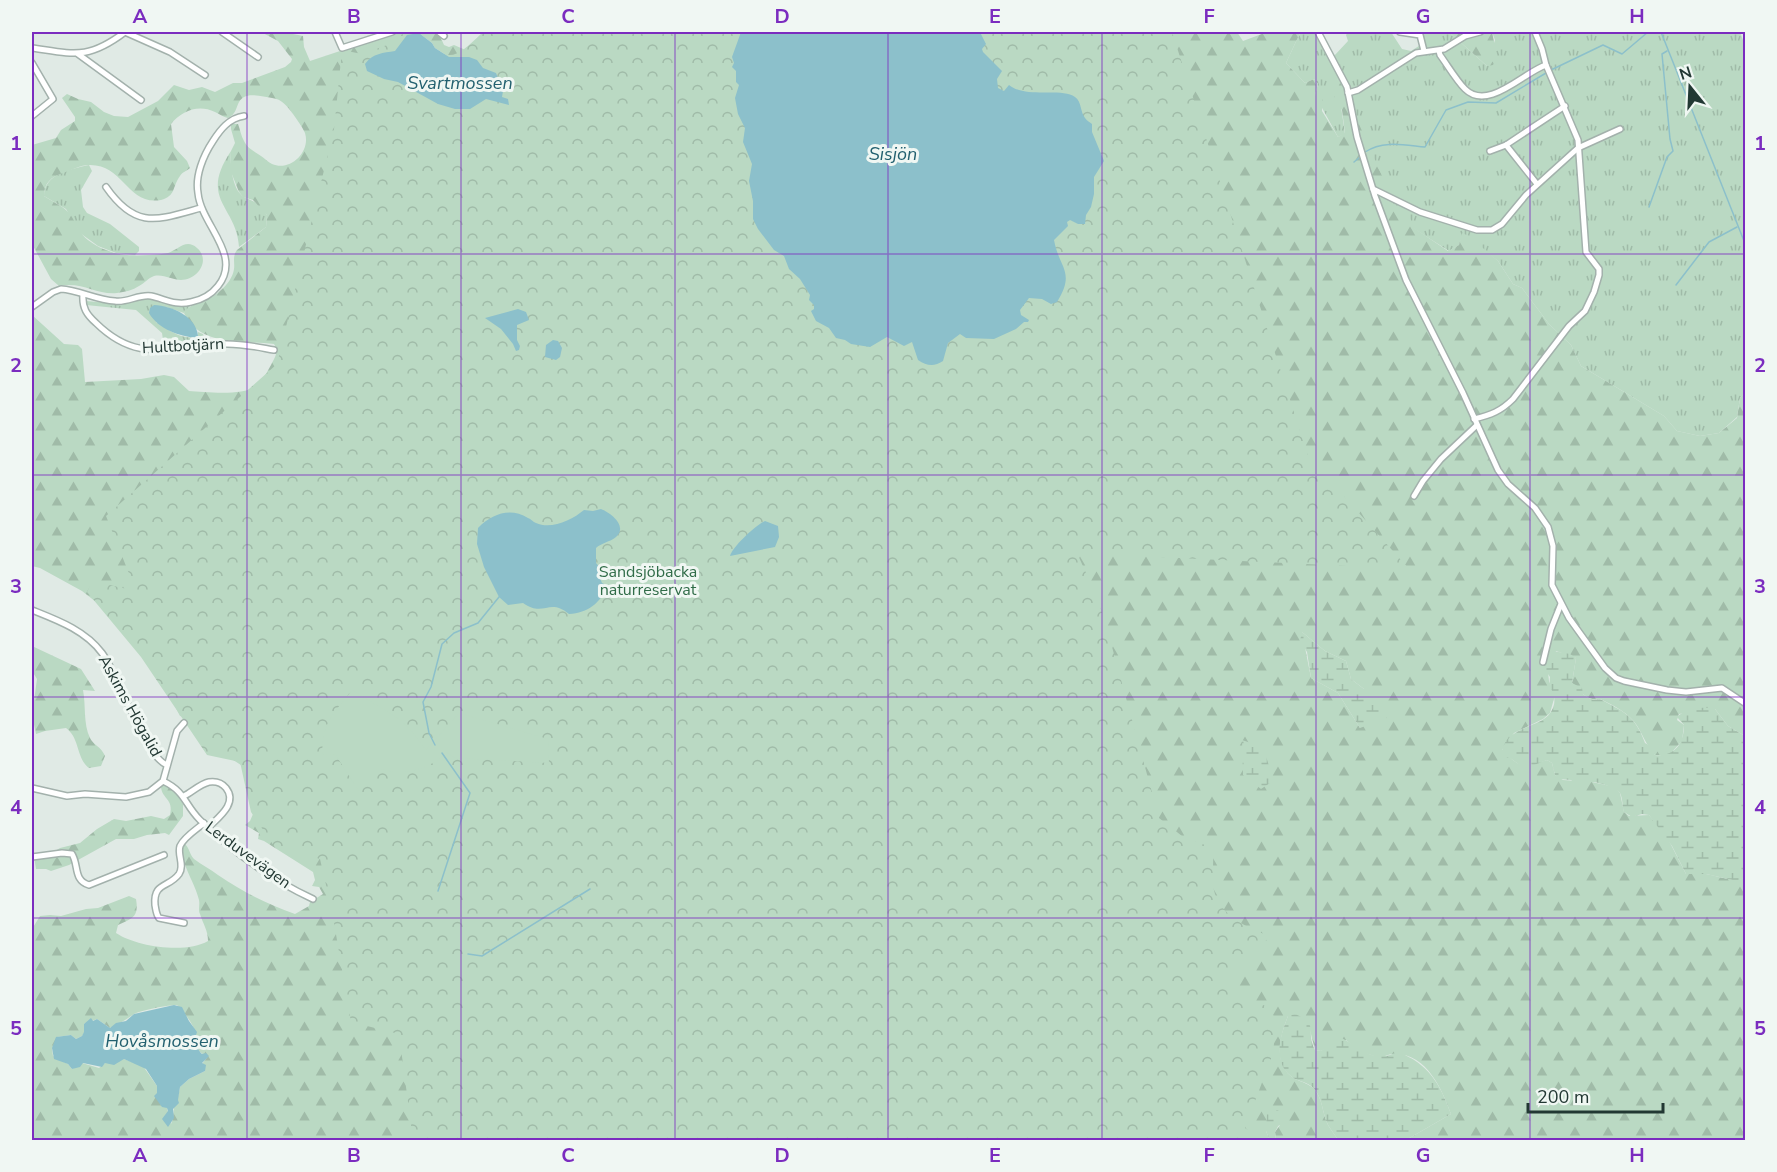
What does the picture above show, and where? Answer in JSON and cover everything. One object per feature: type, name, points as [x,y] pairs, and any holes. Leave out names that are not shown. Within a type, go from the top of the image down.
[{"type":"street","points":[[32,48],[78,54],[100,47],[125,32],[170,52],[205,75]]},
{"type":"street","points":[[222,32],[258,57]]},
{"type":"street","points":[[335,32],[342,48],[392,32]]},
{"type":"street","points":[[1318,32],[1339,70],[1348,93],[1373,189],[1403,272],[1503,478],[1535,508],[1548,527],[1553,546],[1552,585],[1561,604],[1594,653],[1616,678],[1686,692],[1722,688],[1746,704]]},
{"type":"street","points":[[1400,32],[1420,35],[1424,51]]},
{"type":"street","points":[[1348,93],[1358,90],[1397,64],[1424,51],[1439,51],[1464,36],[1480,32]]},
{"type":"street","points":[[1414,496],[1441,459],[1476,422],[1503,409],[1513,399],[1569,326],[1585,310],[1594,292],[1599,269],[1586,252],[1578,140],[1546,65],[1535,32]]},
{"type":"street","points":[[1439,51],[1464,88],[1475,95],[1499,92],[1530,72],[1546,65]]},
{"type":"street","points":[[78,54],[141,100]]},
{"type":"street","points":[[32,63],[52,99],[32,116]]},
{"type":"street","points":[[1490,151],[1506,145],[1565,106]]},
{"type":"street","points":[[32,307],[57,290],[70,290],[83,295],[123,302],[149,296],[172,303],[182,303],[196,301],[208,295],[220,284],[226,262],[222,245],[201,208],[197,192],[198,182],[207,150],[227,124],[236,117],[244,116]]},
{"type":"street","points":[[1373,189],[1420,212],[1485,231],[1502,224],[1537,184],[1578,148],[1620,129]]},
{"type":"street","points":[[1506,145],[1537,184]]},
{"type":"street","points":[[105,187],[124,208],[133,214],[149,219],[164,219],[201,208]]},
{"type":"street","name":"Hultbotjärn","points":[[83,295],[84,309],[93,320],[115,340],[134,348],[154,351],[190,345],[225,344],[274,350]]},
{"type":"street","points":[[1543,662],[1551,629],[1561,604]]},
{"type":"street","name":"Askims Högalid","points":[[32,610],[74,628],[97,647],[112,669],[152,750],[157,758],[167,765]]},
{"type":"street","points":[[32,788],[68,796],[85,794],[134,797],[149,792],[163,781],[177,731],[184,723]]},
{"type":"street","name":"Lerduvevägen","points":[[163,781],[177,789],[207,825],[240,854],[277,880],[313,899]]},
{"type":"street","points":[[184,796],[205,783],[212,782],[219,783],[230,796],[229,804],[182,844],[181,870],[155,894],[156,913],[159,918],[184,923]]},
{"type":"street","points":[[32,857],[72,854],[80,881],[89,885],[164,855]]},
{"type":"green space","points":[[261,32],[283,32],[303,36],[304,47],[310,61],[397,32],[435,32],[440,36],[444,45],[449,47],[454,45],[475,54],[622,1140],[32,1140],[32,929],[40,916],[61,916],[98,908],[129,896],[136,899],[136,913],[118,925],[116,933],[136,942],[162,947],[187,947],[208,941],[199,912],[197,893],[182,855],[181,847],[184,843],[194,859],[227,881],[255,897],[295,914],[323,894],[319,887],[312,886],[315,880],[313,872],[258,839],[259,833],[245,825],[253,814],[244,767],[227,756],[185,717],[180,716],[161,679],[114,616],[82,591],[32,566],[32,315],[64,344],[78,345],[82,349],[85,382],[141,379],[164,375],[174,377],[189,391],[241,392],[255,387],[264,377],[275,357],[274,344],[211,337],[200,332],[191,324],[184,313],[191,306],[211,297],[225,286],[233,272],[237,250],[266,227],[267,215],[253,200],[243,197],[231,172],[231,151],[235,143],[231,124],[238,124],[249,148],[279,166],[298,159],[306,140],[305,133],[284,103],[276,99],[250,95],[241,99],[234,113],[228,118],[209,110],[197,109],[185,112],[171,124],[174,147],[187,161],[190,168],[181,175],[171,194],[166,198],[150,200],[140,197],[118,177],[101,166],[83,166],[52,179],[45,187],[44,196],[67,211],[83,235],[100,247],[121,254],[148,255],[168,253],[189,244],[201,253],[203,263],[201,269],[193,277],[181,280],[154,276],[134,289],[117,293],[102,292],[75,285],[59,286],[51,279],[32,244],[32,145],[56,138],[61,130],[75,121],[75,117],[62,98],[67,94],[91,102],[114,116],[128,117],[158,101],[174,85],[189,90],[202,87],[215,92],[233,83],[242,83],[285,67],[292,59],[278,41]],"holes":[[[419,33],[449,57],[371,58]],[[177,1005],[193,1026],[198,1049],[208,1056],[202,1064],[205,1071],[189,1079],[180,1087],[171,1124],[167,1108],[157,1093],[157,1086],[143,1066],[124,1059],[105,1063],[99,1068],[82,1063],[72,1069],[68,1064],[53,1056],[52,1049],[57,1037],[71,1035],[76,1039],[85,1032],[84,1024],[97,1019],[110,1028],[138,1012]]]},
{"type":"green space","name":"Sandsjöbacka naturreservat","points":[[406,32],[419,33],[437,50],[451,55],[465,48],[483,32],[1172,32],[1308,456],[1409,569],[1077,553],[1097,597],[1106,625],[1159,818],[1182,836],[1210,847],[1213,851],[1215,894],[1224,910],[1238,921],[1270,936],[1226,984],[1232,994],[1240,993],[1271,1009],[1276,1023],[1273,1053],[1245,1128],[1262,1140],[413,1140],[399,1034],[351,1022],[332,911],[320,859],[274,846],[251,812],[240,762],[207,755],[141,657],[87,592],[92,581],[136,591],[106,516],[277,364],[334,129],[342,50],[362,54],[387,45]]},
{"type":"green space","points":[[1036,32],[1237,32],[1243,41],[1267,32],[1299,32],[1286,63],[1305,83],[1314,79],[1318,84],[1315,95],[1323,99],[1322,111],[1338,137],[1345,133],[1342,110],[1334,101],[1336,78],[1341,84],[1383,178],[1382,194],[1409,216],[1414,228],[1448,251],[1459,245],[1462,233],[1469,236],[1498,261],[1513,284],[1522,288],[1549,324],[1571,345],[1581,366],[1664,416],[1677,431],[1700,436],[1719,433],[1737,418],[1740,398],[1745,393],[1745,736],[1728,726],[1715,709],[1679,714],[1677,720],[1684,725],[1682,741],[1669,755],[1655,755],[1637,725],[1628,716],[1600,699],[1588,697],[1572,683],[1576,658],[1556,651],[1548,672],[1555,695],[1550,713],[1543,719],[1514,733],[1502,750],[1514,761],[1523,765],[1547,760],[1552,763],[1555,775],[1563,780],[1592,782],[1615,787],[1620,793],[1624,812],[1629,816],[1649,815],[1666,835],[1686,874],[1704,874],[1731,879],[1745,878],[1745,1140],[1406,1140],[1451,1114],[1431,1074],[1415,1059],[1405,1055],[1391,1054],[1380,1057],[1371,1055],[1346,1040],[1321,1051],[1315,1050],[1310,1030],[1288,1016],[1282,1032],[1280,1050],[1283,1066],[1295,1079],[1315,1090],[1320,1098],[1328,1125],[1338,1140],[1276,1140],[1275,1132],[1280,1125],[1266,1131],[1269,1139],[1266,1140],[951,1140]],"holes":[[[1302,632],[1325,651],[1346,661],[1351,679],[1364,689],[1360,728],[1338,693],[1311,678]]]},
{"type":"green space","points":[[1299,32],[1321,32],[1334,56],[1348,41],[1346,35],[1348,32],[1370,32],[1372,34],[1391,32],[1402,49],[1411,51],[1422,44],[1419,32],[1449,32],[1487,66],[1495,40],[1492,32],[1740,32],[1743,40],[1746,40],[1746,393],[1740,398],[1737,417],[1719,433],[1700,436],[1677,431],[1664,416],[1581,366],[1571,345],[1549,324],[1522,288],[1513,284],[1498,261],[1463,234],[1459,245],[1449,251],[1413,228],[1382,193],[1352,111],[1337,79],[1345,134],[1338,137],[1315,95],[1318,84],[1314,79],[1305,83],[1286,63]]},
{"type":"green space","points":[[1449,32],[1492,32],[1497,56],[1493,65],[1487,66]]},
{"type":"green space","points":[[231,151],[234,183],[237,189],[244,197],[260,206],[267,215],[266,227],[239,247],[237,233],[222,202],[218,181]]},
{"type":"green space","points":[[89,165],[92,171],[81,190],[83,207],[87,213],[110,224],[139,247],[135,255],[116,253],[98,246],[80,233],[66,209],[44,196],[48,182],[53,178],[67,171]]},
{"type":"green space","points":[[147,298],[167,304],[190,306],[184,313],[166,307],[156,322],[182,336],[198,336],[198,332],[203,334],[205,341],[164,347],[162,333],[136,310],[86,305],[86,301],[121,304]]},
{"type":"green space","points":[[1302,632],[1325,651],[1346,661],[1351,679],[1364,689],[1387,718],[1360,728],[1338,693],[1311,678],[1307,652],[1300,641]]},
{"type":"green space","points":[[32,646],[81,669],[95,691],[83,690],[88,733],[105,756],[101,766],[89,768],[85,764],[74,737],[66,728],[36,734],[32,715],[37,679],[32,671]]},
{"type":"green space","points":[[1547,650],[1570,654],[1576,658],[1572,683],[1582,688],[1583,694],[1587,697],[1600,699],[1628,715],[1655,755],[1668,754],[1677,748],[1684,732],[1684,725],[1677,717],[1694,708],[1715,709],[1728,726],[1745,736],[1745,878],[1737,881],[1706,874],[1686,874],[1672,846],[1649,815],[1642,814],[1632,817],[1624,812],[1621,795],[1616,789],[1594,782],[1579,784],[1571,780],[1559,779],[1555,775],[1552,763],[1547,760],[1529,767],[1521,766],[1510,758],[1501,757],[1509,738],[1541,720],[1553,708],[1554,699],[1550,677],[1543,667]]},
{"type":"green space","points":[[352,690],[399,719],[426,750],[459,713],[548,739],[549,763],[455,758],[446,752],[432,763],[416,770],[398,772],[381,769],[359,791],[335,754],[322,755],[327,726]]},
{"type":"green space","points":[[1242,740],[1263,747],[1269,766],[1270,783],[1261,789],[1243,775]]},
{"type":"green space","points":[[164,784],[175,790],[183,804],[183,816],[169,835],[165,833],[134,839],[116,839],[69,865],[51,871],[36,869],[34,857],[47,856],[60,848],[80,843],[114,819],[126,821],[151,816],[164,819],[170,815],[171,810],[162,791],[161,787]]},
{"type":"green space","points":[[1295,1014],[1310,1025],[1315,1050],[1321,1051],[1340,1037],[1371,1055],[1387,1056],[1398,1052],[1409,1057],[1425,1069],[1438,1084],[1451,1114],[1406,1140],[1338,1140],[1328,1125],[1320,1098],[1315,1090],[1287,1073],[1280,1058],[1282,1032],[1288,1016]]},
{"type":"green space","points":[[1271,1108],[1284,1115],[1275,1132],[1276,1140],[1266,1140],[1269,1139],[1266,1131],[1267,1112]]},
{"type":"water","name":"Sisjön","points":[[741,32],[980,32],[986,44],[982,49],[983,52],[1002,71],[997,79],[998,88],[1004,91],[1009,85],[1025,91],[1061,93],[1075,97],[1083,116],[1092,124],[1092,132],[1104,161],[1094,177],[1094,194],[1085,224],[1078,224],[1070,220],[1067,222],[1068,226],[1054,240],[1066,277],[1063,292],[1057,302],[1051,304],[1042,299],[1029,298],[1020,310],[1021,315],[1029,320],[1028,322],[994,339],[966,338],[960,334],[948,343],[943,361],[934,365],[927,365],[918,360],[912,342],[904,346],[887,337],[870,347],[851,344],[836,338],[829,328],[816,321],[811,311],[814,305],[809,300],[810,295],[800,279],[789,269],[784,256],[774,250],[753,219],[753,201],[749,181],[752,164],[743,142],[745,128],[738,114],[735,98],[739,85],[736,82],[736,71],[732,67],[734,63],[732,57]]},
{"type":"water","name":"Svartmossen","points":[[419,33],[449,57],[469,57],[477,60],[483,68],[496,73],[503,91],[502,97],[508,99],[509,105],[486,99],[470,109],[455,109],[438,104],[398,82],[384,79],[367,71],[365,64],[371,58],[378,54],[395,51],[407,35]]},
{"type":"water","points":[[154,305],[168,307],[182,313],[193,323],[198,336],[196,338],[183,336],[163,327],[149,313],[150,308]]},
{"type":"water","points":[[518,309],[526,312],[529,320],[517,325],[517,340],[520,346],[516,351],[501,329],[485,318]]},
{"type":"water","points":[[553,340],[558,341],[562,348],[560,357],[556,360],[545,357],[546,345]]},
{"type":"water","points":[[601,509],[617,520],[620,529],[616,537],[596,548],[596,563],[602,570],[600,578],[602,583],[608,586],[593,606],[582,612],[569,614],[556,607],[536,609],[523,603],[508,605],[499,597],[484,567],[477,544],[478,528],[483,523],[495,516],[515,513],[535,523],[555,525],[584,510]]},
{"type":"water","points":[[765,521],[778,526],[779,537],[775,547],[730,556],[745,537]]},
{"type":"water","name":"Hovåsmossen","points":[[174,1005],[182,1007],[197,1032],[198,1049],[202,1054],[206,1053],[209,1056],[202,1063],[206,1065],[205,1071],[189,1079],[180,1087],[179,1103],[173,1109],[174,1118],[168,1127],[162,1119],[168,1111],[167,1108],[162,1107],[154,1096],[157,1093],[157,1086],[146,1069],[124,1059],[114,1065],[105,1063],[102,1067],[83,1063],[80,1067],[72,1069],[68,1064],[54,1059],[52,1048],[56,1037],[71,1035],[76,1039],[82,1036],[84,1024],[91,1018],[93,1021],[97,1019],[110,1028],[116,1023],[126,1021],[134,1014]]},
{"type":"waterway","points":[[1551,70],[1603,45],[1622,54],[1648,32]]},
{"type":"waterway","points":[[1661,32],[1746,246]]},
{"type":"waterway","points":[[1649,207],[1667,157],[1673,151],[1662,54],[1667,51]]},
{"type":"waterway","points":[[1365,152],[1386,145],[1425,147],[1446,110],[1468,102],[1496,103],[1546,73]]},
{"type":"waterway","points":[[1354,162],[1360,157]]},
{"type":"waterway","points":[[1676,285],[1709,242],[1737,227]]},
{"type":"waterway","points":[[435,745],[429,733],[423,702],[431,687],[442,644],[454,633],[478,623],[499,597]]},
{"type":"waterway","points":[[438,891],[470,793],[442,753]]},
{"type":"waterway","points":[[468,954],[482,956],[590,889]]}]
